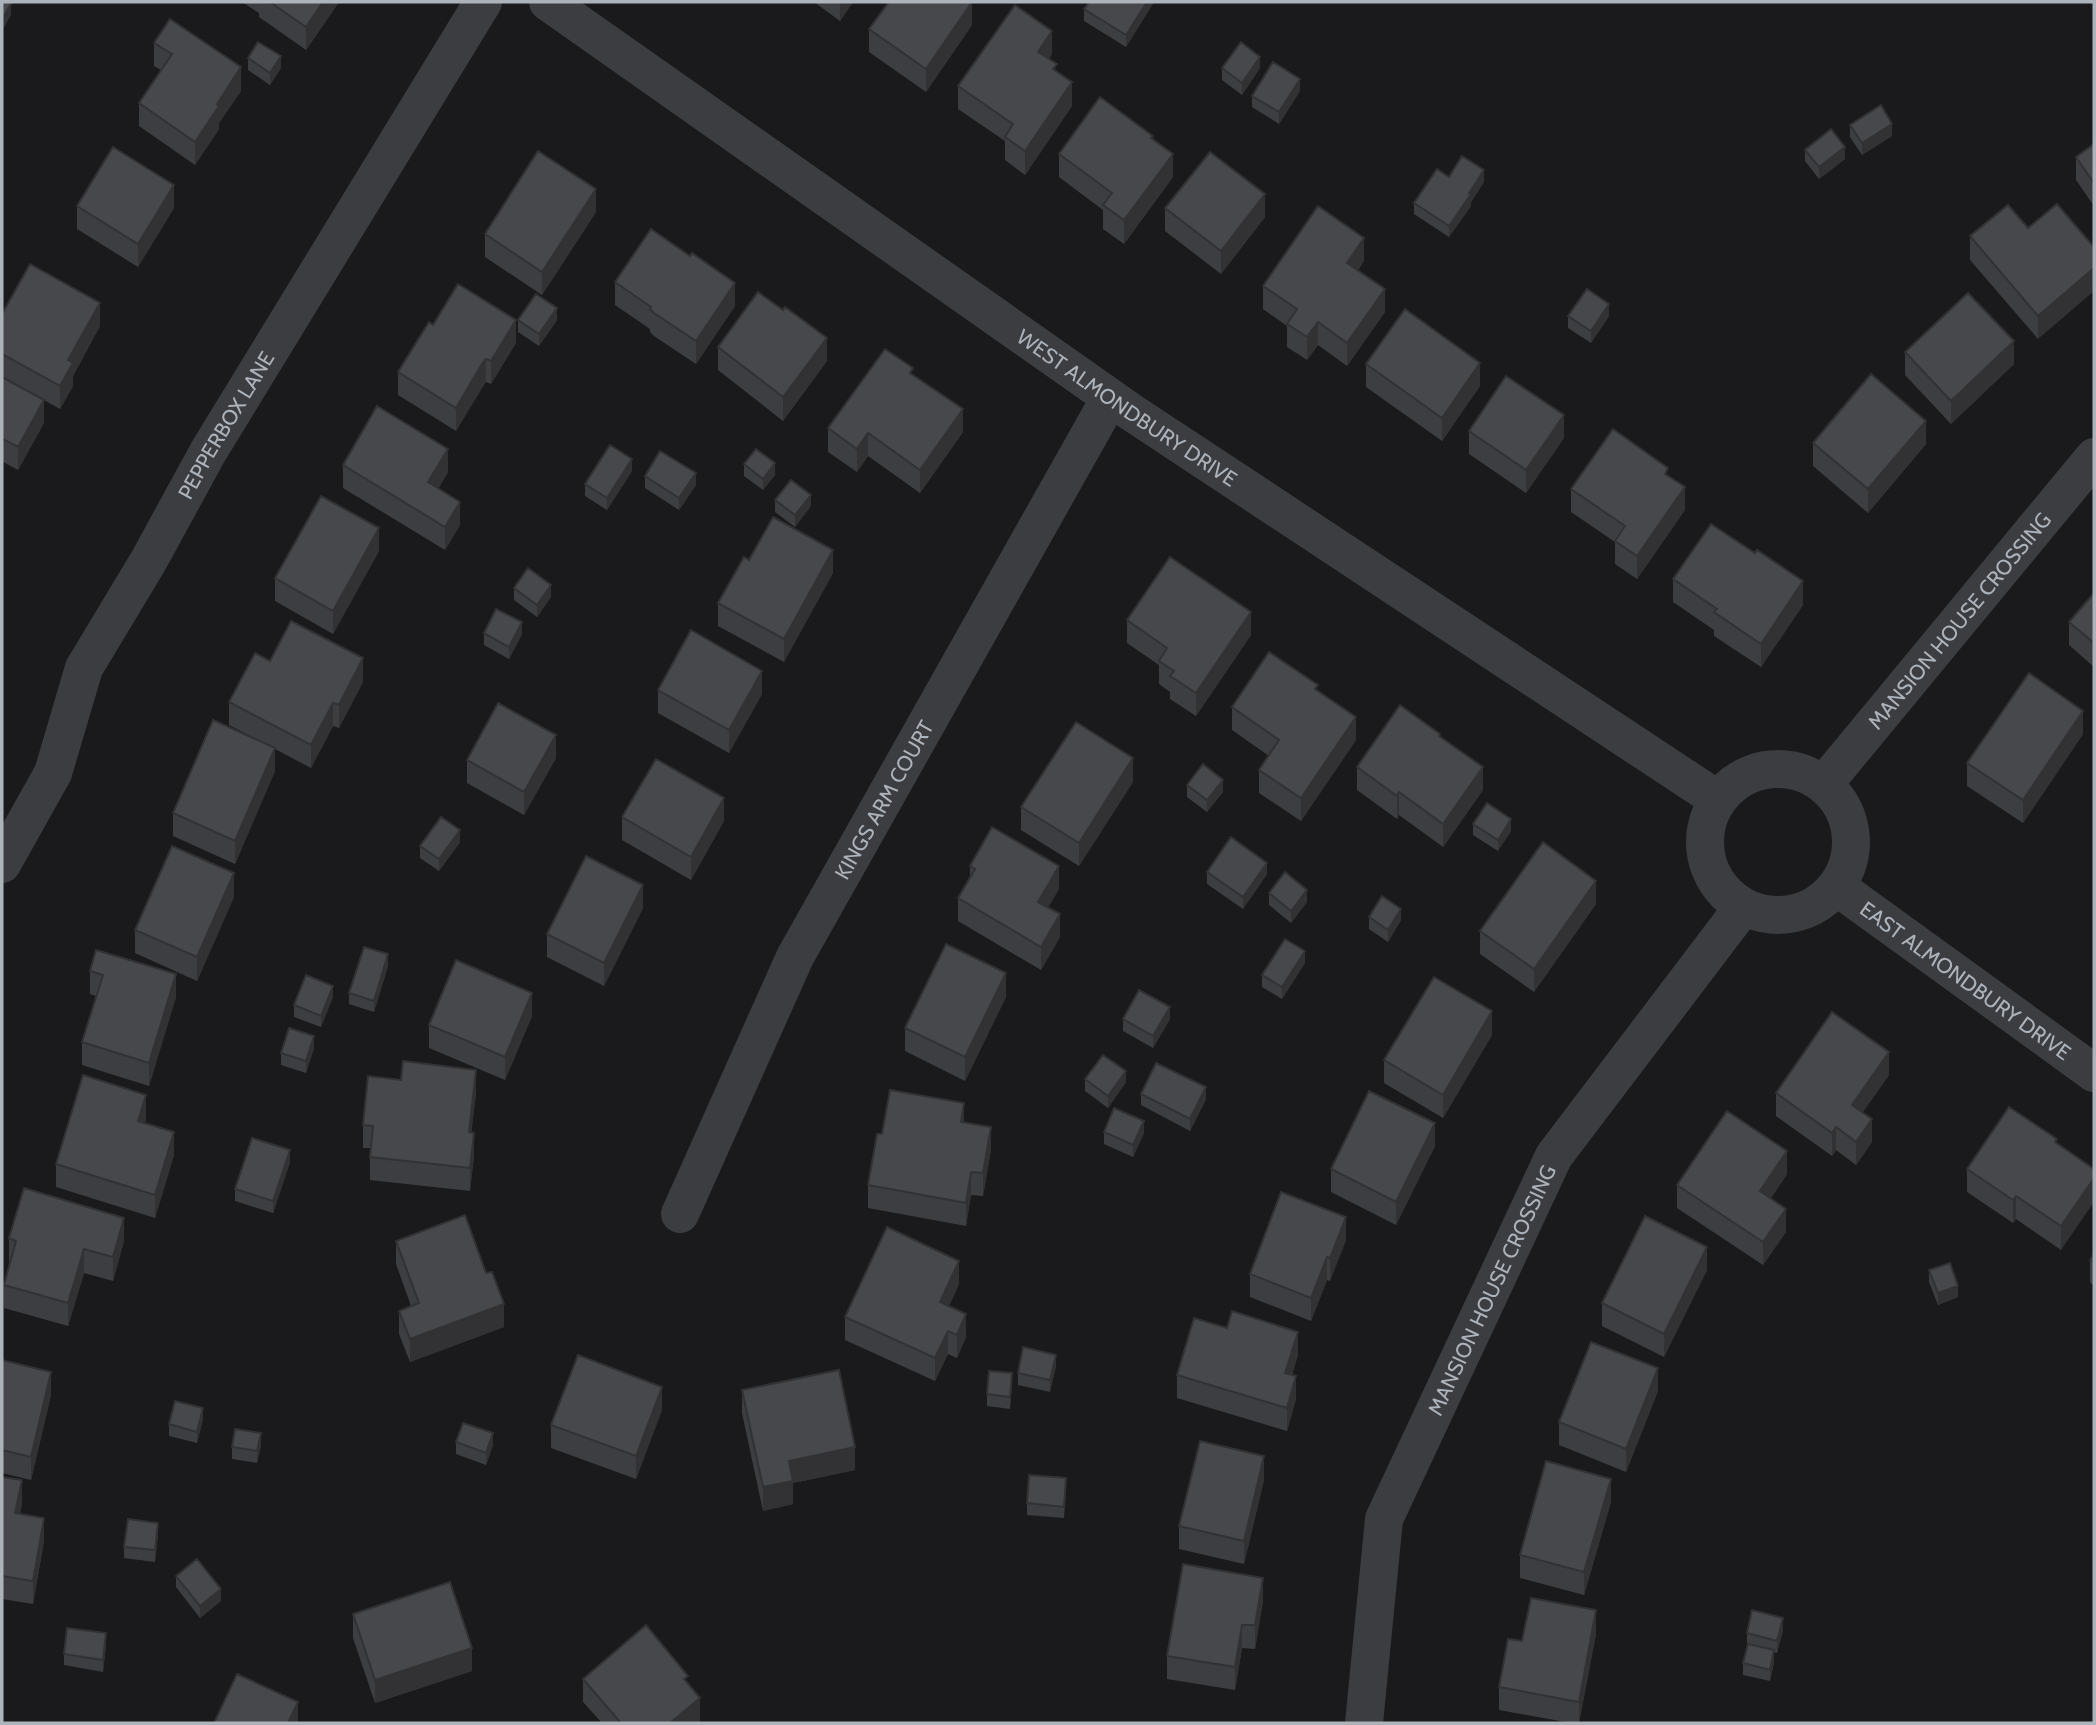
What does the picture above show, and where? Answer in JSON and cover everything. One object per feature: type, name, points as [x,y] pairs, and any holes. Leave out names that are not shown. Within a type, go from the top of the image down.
[{"type":"street","name":"PEPPERBOX LANE","points":[[2,864],[53,773],[84,668],[149,560],[208,452],[483,2]]},
{"type":"street","name":"WEST ALMONDBURY DRIVE","points":[[548,2],[1110,398],[1717,799]]},
{"type":"street","name":"KINGS ARM COURT","points":[[680,1214],[795,957],[1110,398]]},
{"type":"street","name":"MANSION HOUSE CROSSING","points":[[1824,784],[2094,457]]},
{"type":"street","points":[[1779,768],[1803,773],[1824,784],[1840,801],[1849,822],[1852,844],[1847,866],[1837,887],[1822,901],[1804,912],[1783,916],[1763,914],[1744,907],[1724,892],[1710,872],[1703,847],[1706,822],[1717,799],[1734,782],[1756,772],[1779,768]]},
{"type":"street","name":"EAST ALMONDBURY DRIVE","points":[[1837,887],[2094,1073]]},
{"type":"street","name":"MANSION HOUSE CROSSING","points":[[1364,1723],[1384,1519],[1401,1482],[1554,1156],[1744,907]]},
{"type":"building","points":[[2,2],[11,4],[2,19]]},
{"type":"building","points":[[270,2],[323,2],[306,27]]},
{"type":"building","points":[[889,2],[972,2],[926,69],[869,29]]},
{"type":"building","points":[[1089,2],[1147,2],[1126,35],[1084,9]]},
{"type":"building","points":[[1015,5],[1052,31],[1038,52],[1057,64],[1053,69],[1072,82],[1025,151],[1005,137],[1013,124],[958,86]]},
{"type":"building","points":[[170,19],[241,67],[195,142],[139,103],[172,54],[154,43]]},
{"type":"building","points":[[258,42],[281,56],[270,73],[248,58]]},
{"type":"building","points":[[1241,42],[1260,57],[1242,83],[1222,68]]},
{"type":"building","points":[[1273,62],[1300,79],[1279,112],[1252,96]]},
{"type":"building","points":[[1100,97],[1173,154],[1124,220],[1103,205],[1112,193],[1059,154]]},
{"type":"building","points":[[1881,105],[1892,124],[1862,143],[1850,125]]},
{"type":"building","points":[[1831,129],[1845,147],[1819,167],[1805,150]]},
{"type":"building","points":[[2094,144],[2094,183],[2076,157]]},
{"type":"building","points":[[113,147],[174,185],[138,244],[77,206]]},
{"type":"building","points":[[538,151],[596,189],[542,272],[485,234]]},
{"type":"building","points":[[1210,152],[1265,194],[1221,251],[1165,208]]},
{"type":"building","points":[[1462,156],[1484,170],[1449,226],[1414,203],[1437,169],[1449,177]]},
{"type":"building","points":[[2057,204],[2094,247],[2094,268],[2038,316],[1970,236],[2008,205],[2028,228]]},
{"type":"building","points":[[1318,206],[1364,238],[1347,263],[1385,289],[1347,343],[1318,322],[1307,337],[1287,324],[1297,309],[1263,286]]},
{"type":"building","points":[[651,229],[735,283],[696,341],[615,282]]},
{"type":"building","points":[[30,264],[100,303],[68,360],[73,363],[60,386],[2,354],[2,314]]},
{"type":"building","points":[[458,284],[516,320],[491,361],[486,359],[483,362],[456,408],[398,372],[429,322],[433,325]]},
{"type":"building","points":[[1587,289],[1609,304],[1591,331],[1568,316]]},
{"type":"building","points":[[758,292],[783,310],[785,307],[827,338],[783,397],[718,347]]},
{"type":"building","points":[[1968,293],[2014,341],[1951,401],[1905,352]]},
{"type":"building","points":[[536,294],[557,308],[539,334],[518,320]]},
{"type":"building","points":[[1405,309],[1480,363],[1442,418],[1366,364]]},
{"type":"building","points":[[885,349],[913,368],[910,373],[963,409],[920,470],[868,433],[857,449],[828,428]]},
{"type":"building","points":[[1871,374],[1926,421],[1868,489],[1813,443]]},
{"type":"building","points":[[1506,376],[1564,415],[1526,470],[1469,431]]},
{"type":"building","points":[[2,377],[44,400],[18,447],[3,439],[2,441]]},
{"type":"building","points":[[377,406],[448,449],[428,482],[460,502],[445,527],[343,465]]},
{"type":"building","points":[[1613,429],[1668,468],[1665,474],[1685,487],[1637,556],[1615,541],[1625,526],[1571,489]]},
{"type":"building","points":[[610,445],[632,459],[607,498],[585,484]]},
{"type":"building","points":[[756,449],[775,463],[763,479],[744,464]]},
{"type":"building","points":[[660,451],[696,473],[679,498],[645,476]]},
{"type":"building","points":[[791,480],[811,495],[795,515],[775,500]]},
{"type":"building","points":[[321,496],[379,528],[333,611],[275,578]]},
{"type":"building","points":[[773,517],[833,550],[784,639],[718,603],[744,557],[749,560]]},
{"type":"building","points":[[1711,524],[1755,553],[1757,550],[1803,581],[1761,644],[1714,612],[1717,609],[1673,579]]},
{"type":"building","points":[[1170,557],[1251,612],[1196,693],[1170,676],[1174,671],[1159,661],[1167,648],[1127,620]]},
{"type":"building","points":[[528,568],[551,585],[537,605],[514,588]]},
{"type":"building","points":[[2094,593],[2094,643],[2069,622]]},
{"type":"building","points":[[496,609],[522,622],[509,647],[484,633]]},
{"type":"building","points":[[291,621],[363,658],[339,705],[333,703],[311,745],[229,702],[255,653],[270,661]]},
{"type":"building","points":[[691,630],[762,671],[729,730],[658,690]]},
{"type":"building","points":[[1269,652],[1318,685],[1315,689],[1356,717],[1301,798],[1259,770],[1279,740],[1232,707]]},
{"type":"building","points":[[2029,673],[2083,711],[2023,800],[1967,763]]},
{"type":"building","points":[[498,703],[556,735],[524,792],[467,760]]},
{"type":"building","points":[[1400,705],[1483,767],[1443,824],[1399,792],[1397,796],[1357,767]]},
{"type":"building","points":[[213,720],[275,748],[235,841],[173,813]]},
{"type":"building","points":[[1076,722],[1133,758],[1079,843],[1021,807]]},
{"type":"building","points":[[656,759],[724,798],[691,857],[622,817]]},
{"type":"building","points":[[1203,764],[1223,780],[1207,800],[1187,785]]},
{"type":"building","points":[[1487,803],[1511,819],[1498,840],[1473,824]]},
{"type":"building","points":[[441,817],[460,830],[439,859],[420,846]]},
{"type":"building","points":[[992,827],[1059,866],[1038,902],[1060,914],[1041,947],[958,898],[975,869],[970,866]]},
{"type":"building","points":[[1231,837],[1267,863],[1243,897],[1207,872]]},
{"type":"building","points":[[1543,842],[1596,881],[1534,969],[1480,931]]},
{"type":"building","points":[[172,846],[234,873],[197,957],[135,930]]},
{"type":"building","points":[[586,856],[643,885],[604,963],[547,934]]},
{"type":"building","points":[[1285,872],[1307,890],[1291,911],[1269,893]]},
{"type":"building","points":[[1382,896],[1401,909],[1388,930],[1369,917]]},
{"type":"building","points":[[1285,939],[1305,951],[1282,987],[1262,975]]},
{"type":"building","points":[[946,944],[1006,973],[965,1057],[905,1028]]},
{"type":"building","points":[[364,947],[388,954],[374,1001],[349,993]]},
{"type":"building","points":[[96,950],[176,974],[149,1063],[82,1042],[103,975],[90,971]]},
{"type":"building","points":[[456,960],[532,993],[505,1057],[429,1025]]},
{"type":"building","points":[[306,975],[333,986],[321,1016],[294,1005]]},
{"type":"building","points":[[1434,977],[1492,1011],[1443,1095],[1384,1060]]},
{"type":"building","points":[[1139,990],[1170,1007],[1153,1036],[1123,1019]]},
{"type":"building","points":[[1832,1012],[1889,1052],[1852,1105],[1872,1119],[1856,1142],[1836,1127],[1832,1133],[1776,1093]]},
{"type":"building","points":[[289,1028],[314,1036],[306,1061],[281,1053]]},
{"type":"building","points":[[1103,1055],[1126,1071],[1108,1096],[1085,1079]]},
{"type":"building","points":[[403,1061],[476,1070],[469,1132],[474,1133],[470,1168],[370,1157],[373,1126],[363,1125],[368,1076],[401,1080]]},
{"type":"building","points":[[1156,1063],[1206,1087],[1190,1119],[1141,1094]]},
{"type":"building","points":[[83,1075],[146,1095],[138,1121],[174,1132],[155,1195],[56,1164]]},
{"type":"building","points":[[890,1090],[964,1103],[961,1122],[991,1127],[983,1173],[971,1172],[966,1203],[868,1185],[877,1134],[882,1134]]},
{"type":"building","points":[[1369,1091],[1435,1123],[1396,1202],[1331,1169]]},
{"type":"building","points":[[2009,1107],[2057,1139],[2055,1142],[2094,1169],[2094,1178],[2061,1226],[2016,1196],[2013,1200],[1967,1169]]},
{"type":"building","points":[[1114,1108],[1144,1121],[1133,1145],[1104,1132]]},
{"type":"building","points":[[1727,1111],[1787,1151],[1760,1191],[1786,1209],[1763,1242],[1677,1185]]},
{"type":"building","points":[[252,1138],[290,1150],[273,1201],[235,1189]]},
{"type":"building","points":[[24,1188],[124,1218],[113,1257],[84,1249],[68,1303],[4,1285],[16,1241],[9,1238]]},
{"type":"building","points":[[1281,1192],[1346,1217],[1311,1298],[1250,1274]]},
{"type":"building","points":[[465,1215],[486,1273],[492,1272],[504,1304],[410,1339],[399,1311],[419,1303],[396,1241]]},
{"type":"building","points":[[1645,1216],[1707,1247],[1664,1334],[1602,1303]]},
{"type":"building","points":[[887,1227],[959,1261],[940,1302],[966,1314],[957,1335],[948,1331],[935,1358],[845,1317]]},
{"type":"building","points":[[1950,1263],[1958,1286],[1938,1293],[1929,1270]]},
{"type":"building","points":[[1232,1311],[1298,1332],[1285,1373],[1296,1376],[1287,1408],[1177,1375],[1194,1318],[1227,1328]]},
{"type":"building","points":[[1591,1342],[1658,1368],[1626,1449],[1559,1422]]},
{"type":"building","points":[[1023,1347],[1056,1355],[1050,1380],[1018,1373]]},
{"type":"building","points":[[578,1355],[662,1387],[636,1456],[551,1425]]},
{"type":"building","points":[[2,1360],[51,1372],[31,1457],[2,1450]]},
{"type":"building","points":[[839,1370],[855,1447],[789,1461],[793,1481],[763,1487],[742,1390]]},
{"type":"building","points":[[989,1371],[1012,1373],[1010,1397],[987,1394]]},
{"type":"building","points":[[175,1401],[203,1408],[197,1432],[169,1424]]},
{"type":"building","points":[[463,1423],[493,1433],[486,1453],[456,1442]]},
{"type":"building","points":[[235,1429],[261,1433],[257,1451],[232,1447]]},
{"type":"building","points":[[1200,1441],[1264,1456],[1244,1541],[1179,1526]]},
{"type":"building","points":[[1546,1461],[1611,1479],[1584,1572],[1520,1555]]},
{"type":"building","points":[[1029,1475],[1066,1478],[1064,1507],[1027,1503]]},
{"type":"building","points":[[2,1477],[22,1480],[15,1513],[44,1518],[33,1581],[2,1576]]},
{"type":"building","points":[[128,1519],[158,1523],[155,1550],[124,1547]]},
{"type":"building","points":[[197,1559],[221,1589],[200,1606],[176,1576]]},
{"type":"building","points":[[1183,1564],[1263,1578],[1255,1625],[1242,1625],[1235,1667],[1167,1656]]},
{"type":"building","points":[[450,1582],[472,1648],[375,1680],[353,1614]]},
{"type":"building","points":[[1531,1598],[1596,1610],[1579,1702],[1499,1687],[1508,1639],[1522,1641]]},
{"type":"building","points":[[1752,1610],[1783,1618],[1777,1641],[1747,1633]]},
{"type":"building","points":[[646,1625],[688,1676],[684,1679],[700,1698],[670,1723],[621,1723],[583,1679]]},
{"type":"building","points":[[67,1628],[106,1633],[103,1660],[64,1654]]},
{"type":"building","points":[[1748,1644],[1774,1650],[1770,1670],[1743,1663]]},
{"type":"building","points":[[237,1674],[298,1702],[288,1723],[214,1723]]}]
